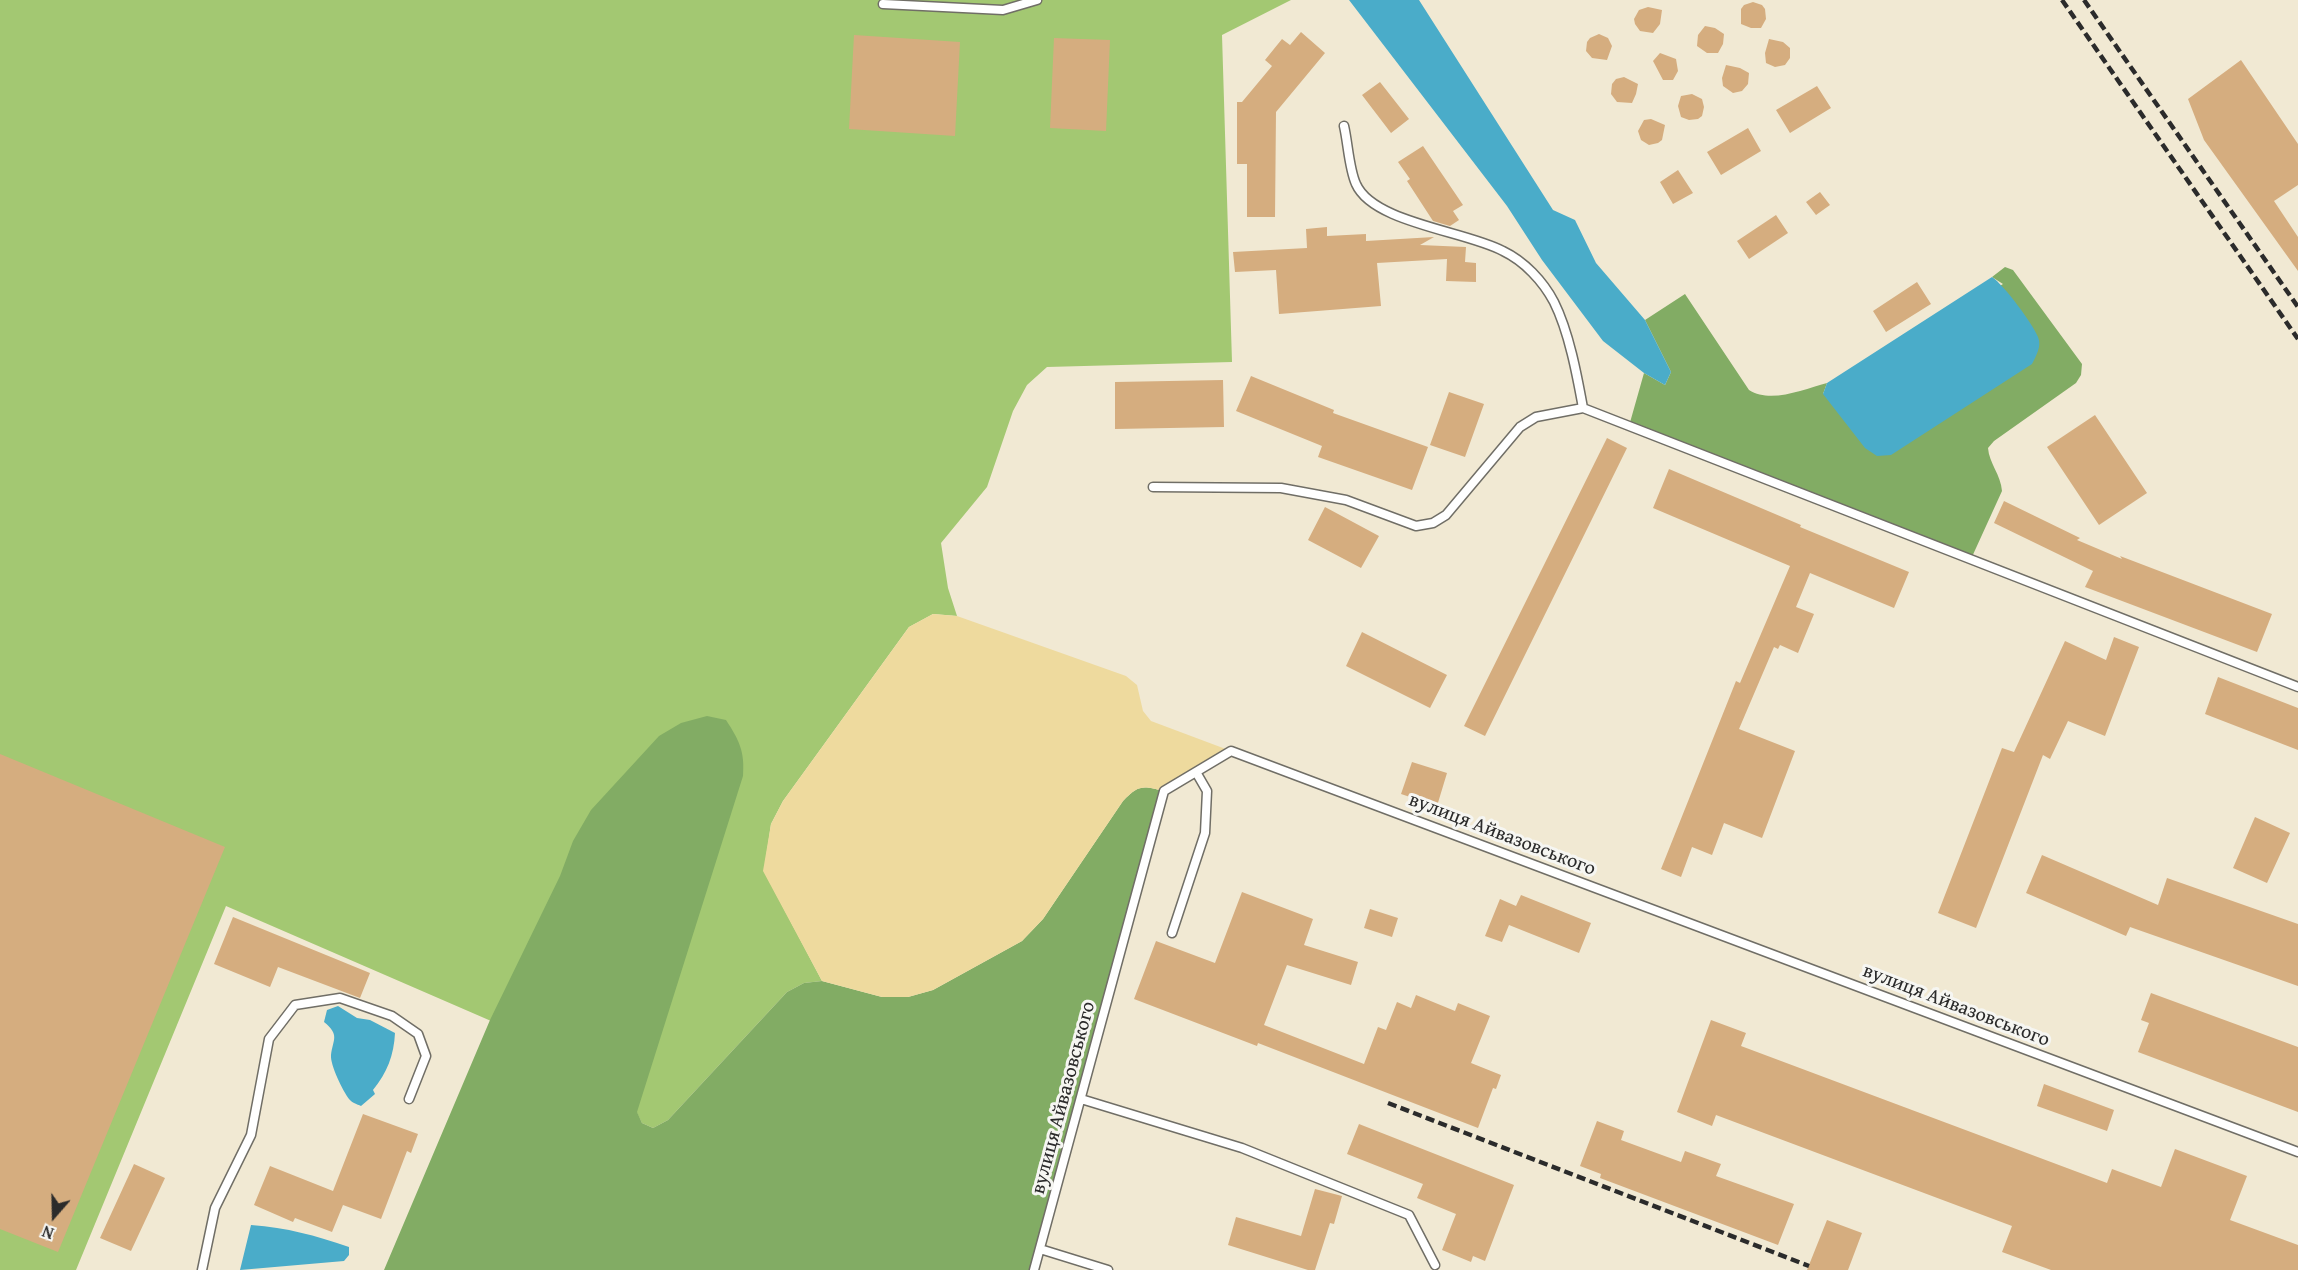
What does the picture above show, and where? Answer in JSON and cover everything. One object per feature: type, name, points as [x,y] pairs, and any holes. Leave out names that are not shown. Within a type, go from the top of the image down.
[{"type":"lane","points":[[883,4],[1003,10],[1037,0]]},
{"type":"lane","points":[[1344,126],[1356,185],[1372,204],[1391,214],[1481,241],[1524,264],[1535,276],[1553,301],[1562,320],[1583,408]]},
{"type":"lane","points":[[1153,487],[1281,488],[1346,501],[1416,526],[1432,524],[1446,515],[1520,427],[1536,417],[1583,408],[2298,687]]},
{"type":"lane","name":"вулиця Айвазовського","points":[[1034,1270],[1164,791],[1231,751],[2298,1152]]},
{"type":"lane","points":[[1172,933],[1205,833],[1207,791],[1196,772]]},
{"type":"lane","points":[[202,1270],[215,1208],[251,1135],[269,1039],[295,1005],[340,998],[392,1016],[418,1034],[426,1056],[409,1099]]},
{"type":"lane","points":[[1081,1099],[1242,1148],[1409,1215],[1435,1264]]},
{"type":"lane","points":[[1040,1249],[1108,1270]]},
{"type":"green space","points":[[0,0],[1291,0],[1222,35],[1232,362],[1047,367],[1027,385],[1013,411],[987,487],[941,543],[948,588],[957,616],[933,614],[909,627],[783,801],[771,824],[764,871],[822,981],[804,983],[787,992],[668,1120],[653,1128],[642,1123],[637,1113],[581,1060],[226,906],[76,1270],[0,1270]]},
{"type":"green space","points":[[2005,267],[2013,270],[2082,364],[2081,375],[2076,383],[1994,441],[1988,448],[2002,491],[1971,559],[1629,426],[1644,373],[1665,385],[1671,372],[1645,320],[1685,294],[1749,390],[1767,396],[1777,396],[1827,383],[1823,394],[2003,284],[1992,277]]},
{"type":"green space","points":[[707,716],[726,720],[731,727],[742,753],[743,776],[637,1112],[642,1123],[653,1128],[668,1120],[787,992],[804,983],[822,981],[882,997],[908,997],[933,990],[1022,941],[1043,919],[1123,801],[1137,789],[1151,788],[1164,791],[1034,1270],[384,1270],[490,1020],[560,876],[573,841],[591,810],[659,736],[681,723]]},
{"type":"sand","points":[[933,614],[957,616],[1126,676],[1137,685],[1143,711],[1151,721],[1231,751],[1164,791],[1142,788],[1128,795],[1043,919],[1022,941],[933,990],[908,997],[882,997],[822,981],[763,871],[771,824],[783,801],[909,627]]},
{"type":"water","points":[[1349,0],[1419,0],[1553,210],[1575,220],[1596,263],[1645,320],[1671,372],[1665,385],[1644,373],[1603,341],[1542,260],[1507,206]]},
{"type":"water","points":[[1992,277],[2018,305],[2038,337],[2039,347],[2032,364],[1891,455],[1877,456],[1865,448],[1823,394],[1827,383]]},
{"type":"water","points":[[338,1006],[357,1018],[370,1020],[395,1033],[391,1056],[386,1070],[373,1090],[375,1094],[361,1106],[352,1102],[346,1095],[331,1059],[334,1034],[324,1022],[327,1010]]},
{"type":"water","points":[[251,1225],[289,1230],[324,1239],[349,1247],[349,1255],[344,1261],[240,1270]]},
{"type":"building","points":[[1753,2],[1762,5],[1765,9],[1766,19],[1761,28],[1751,28],[1741,24],[1741,9],[1744,5]]},
{"type":"building","points":[[1648,7],[1662,10],[1660,24],[1653,33],[1640,31],[1634,19],[1639,10]]},
{"type":"building","points":[[1705,26],[1715,28],[1724,34],[1723,44],[1718,53],[1707,53],[1697,46],[1698,35]]},
{"type":"building","points":[[1301,32],[1325,53],[1276,112],[1275,217],[1247,217],[1247,164],[1237,164],[1237,102],[1242,102],[1272,66],[1265,60],[1282,39],[1290,45]]},
{"type":"building","points":[[1599,34],[1608,38],[1612,46],[1607,60],[1592,58],[1586,51],[1590,38]]},
{"type":"building","points":[[854,35],[960,42],[955,136],[849,129]]},
{"type":"building","points":[[1054,38],[1110,40],[1106,131],[1050,128]]},
{"type":"building","points":[[1769,39],[1783,42],[1790,48],[1790,58],[1785,65],[1775,67],[1766,63],[1765,53]]},
{"type":"building","points":[[1660,53],[1676,59],[1678,71],[1673,80],[1663,80],[1653,61]]},
{"type":"building","points":[[2241,60],[2298,144],[2298,185],[2274,201],[2298,237],[2298,271],[2204,140],[2188,99]]},
{"type":"building","points":[[1726,65],[1749,73],[1748,84],[1742,91],[1733,93],[1723,86],[1722,78]]},
{"type":"building","points":[[1624,77],[1638,84],[1632,103],[1617,102],[1611,94],[1612,84],[1616,79]]},
{"type":"building","points":[[1380,82],[1409,119],[1391,133],[1362,95]]},
{"type":"building","points":[[1817,86],[1831,108],[1790,133],[1776,110]]},
{"type":"building","points":[[1692,94],[1702,99],[1704,107],[1702,116],[1689,120],[1681,117],[1678,106],[1681,96]]},
{"type":"building","points":[[1651,119],[1665,125],[1662,140],[1649,145],[1641,140],[1638,131],[1644,120]]},
{"type":"building","points":[[1748,128],[1761,151],[1721,175],[1707,152]]},
{"type":"building","points":[[1423,146],[1463,205],[1453,211],[1459,220],[1450,226],[1433,221],[1407,181],[1410,179],[1398,162]]},
{"type":"building","points":[[1678,170],[1693,193],[1673,204],[1660,182]]},
{"type":"building","points":[[1820,192],[1830,205],[1816,215],[1806,202]]},
{"type":"building","points":[[1776,215],[1788,233],[1749,259],[1737,241]]},
{"type":"building","points":[[1327,227],[1327,236],[1366,234],[1366,241],[1434,237],[1420,245],[1466,247],[1465,262],[1476,263],[1476,282],[1446,281],[1447,259],[1377,263],[1381,306],[1279,314],[1276,270],[1235,272],[1233,252],[1307,248],[1306,229]]},
{"type":"building","points":[[1917,282],[1931,304],[1886,332],[1873,311]]},
{"type":"building","points":[[1251,376],[1334,410],[1333,413],[1428,447],[1412,490],[1318,457],[1322,446],[1236,411]]},
{"type":"building","points":[[1223,380],[1224,427],[1115,429],[1115,382]]},
{"type":"building","points":[[1449,392],[1484,404],[1465,457],[1430,445]]},
{"type":"building","points":[[2095,415],[2147,493],[2099,525],[2047,447]]},
{"type":"building","points":[[1607,438],[1627,448],[1485,736],[1464,726]]},
{"type":"building","points":[[1669,469],[1909,572],[1894,608],[1810,573],[1796,607],[1814,614],[1798,653],[1780,645],[1778,649],[1774,647],[1739,729],[1795,751],[1762,838],[1724,823],[1712,855],[1692,847],[1681,877],[1661,869],[1736,681],[1740,683],[1790,566],[1653,508]]},
{"type":"building","points":[[2004,501],[2080,538],[2077,540],[2122,559],[2120,556],[2272,614],[2257,652],[2085,587],[2093,571],[1994,523]]},
{"type":"building","points":[[1325,507],[1379,536],[1361,568],[1308,540]]},
{"type":"building","points":[[1362,632],[1447,675],[1430,708],[1346,666]]},
{"type":"building","points":[[2114,637],[2139,647],[2105,736],[2068,721],[2050,759],[2043,755],[1976,928],[1938,913],[2002,748],[2014,752],[2065,641],[2106,660]]},
{"type":"building","points":[[2218,677],[2298,708],[2298,750],[2205,714]]},
{"type":"building","points":[[0,754],[225,847],[58,1252],[0,1229]]},
{"type":"building","points":[[1412,762],[1447,773],[1437,806],[1401,794]]},
{"type":"building","points":[[2255,817],[2290,833],[2267,883],[2233,868]]},
{"type":"building","points":[[2042,855],[2158,905],[2167,878],[2298,924],[2298,986],[2130,927],[2126,936],[2026,893]]},
{"type":"building","points":[[1242,892],[1313,919],[1304,945],[1358,962],[1351,985],[1287,965],[1264,1025],[1364,1064],[1378,1027],[1386,1030],[1397,1002],[1411,1008],[1416,995],[1455,1011],[1458,1003],[1490,1016],[1471,1063],[1501,1075],[1496,1089],[1493,1088],[1478,1128],[1258,1043],[1257,1046],[1134,999],[1156,941],[1215,963]]},
{"type":"building","points":[[1521,895],[1591,923],[1579,953],[1509,925],[1502,942],[1485,936],[1500,899],[1516,906]]},
{"type":"building","points":[[1370,909],[1398,918],[1392,937],[1364,928]]},
{"type":"building","points":[[233,917],[370,973],[360,998],[278,967],[270,987],[214,964]]},
{"type":"building","points":[[2151,993],[2298,1047],[2298,1112],[2138,1052],[2149,1023],[2141,1020]]},
{"type":"building","points":[[1711,1020],[1746,1033],[1741,1046],[2107,1183],[2112,1169],[2161,1187],[2175,1149],[2247,1176],[2230,1220],[2298,1245],[2298,1270],[2051,1270],[2002,1252],[2012,1226],[1716,1115],[1712,1126],[1677,1112]]},
{"type":"building","points":[[2044,1084],[2114,1110],[2107,1131],[2037,1106]]},
{"type":"building","points":[[363,1114],[418,1134],[411,1153],[407,1151],[381,1219],[343,1205],[332,1232],[295,1218],[293,1222],[254,1205],[270,1166],[333,1191]]},
{"type":"building","points":[[1597,1121],[1624,1131],[1621,1140],[1681,1162],[1685,1151],[1721,1164],[1716,1176],[1794,1204],[1778,1245],[1600,1178],[1601,1174],[1580,1166]]},
{"type":"building","points":[[1359,1124],[1514,1185],[1485,1261],[1473,1256],[1471,1262],[1442,1250],[1456,1214],[1417,1198],[1423,1184],[1347,1154]]},
{"type":"building","points":[[134,1164],[165,1178],[131,1251],[100,1238]]},
{"type":"building","points":[[1315,1189],[1342,1196],[1334,1224],[1330,1223],[1315,1270],[1308,1270],[1228,1245],[1236,1217],[1301,1236]]},
{"type":"building","points":[[1827,1220],[1862,1233],[1848,1270],[1807,1270]]},
{"type":"railway","points":[[2062,0],[2298,339]]},
{"type":"railway","points":[[2084,0],[2298,307]]},
{"type":"railway","points":[[1388,1103],[1809,1266]]}]
